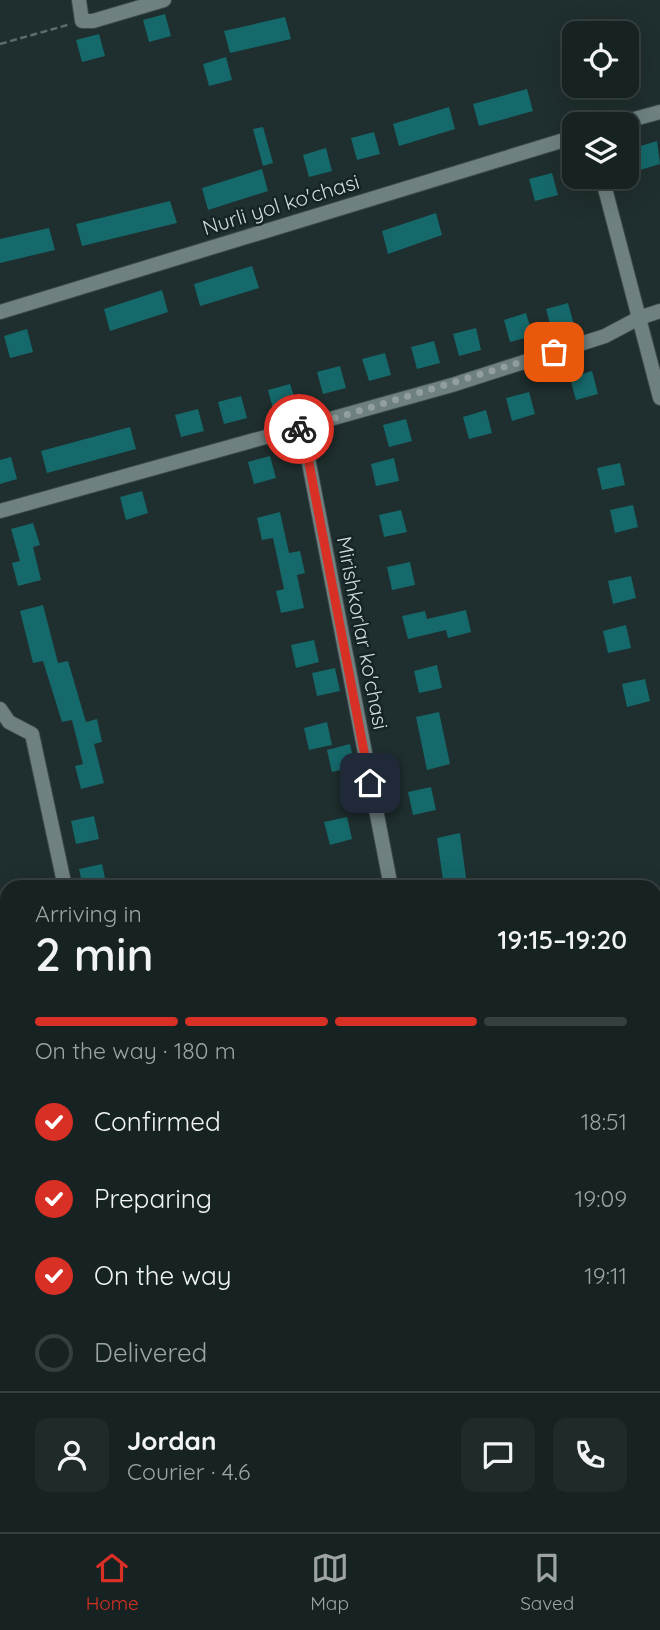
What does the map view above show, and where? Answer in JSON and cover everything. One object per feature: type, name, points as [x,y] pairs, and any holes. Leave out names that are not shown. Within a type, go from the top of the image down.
[{"type":"street","points":[[79,0],[82,20],[93,21],[164,0]]},
{"type":"street","points":[[639,118],[660,112]]},
{"type":"street","name":"Nurli yol ko'chasi","points":[[0,312],[562,140]]},
{"type":"street","points":[[605,189],[660,398]]},
{"type":"street","points":[[0,511],[452,385],[593,340],[660,311]]},
{"type":"street","name":"Mirishkorlar ko'chasi","points":[[299,428],[308,458],[390,880]]},
{"type":"street","points":[[0,709],[9,722],[32,734],[63,880]]},
{"type":"path","points":[[0,44],[82,20]]},
{"type":"building","points":[[165,14],[171,36],[149,42],[143,20]]},
{"type":"building","points":[[285,17],[291,39],[230,53],[224,31]]},
{"type":"building","points":[[99,34],[105,56],[82,62],[76,40]]},
{"type":"building","points":[[226,57],[232,80],[209,86],[203,64]]},
{"type":"building","points":[[527,89],[533,111],[479,126],[473,104]]},
{"type":"building","points":[[449,107],[455,129],[399,146],[393,124]]},
{"type":"building","points":[[263,127],[273,163],[263,166],[253,129]]},
{"type":"building","points":[[374,132],[380,154],[357,160],[351,138]]},
{"type":"building","points":[[657,141],[660,164],[640,170],[639,146]]},
{"type":"building","points":[[326,148],[332,171],[309,177],[303,155]]},
{"type":"building","points":[[262,169],[268,191],[208,210],[202,188]]},
{"type":"building","points":[[552,173],[558,195],[535,201],[529,179]]},
{"type":"building","points":[[170,201],[177,223],[82,246],[76,224]]},
{"type":"building","points":[[436,213],[442,235],[388,254],[382,231]]},
{"type":"building","points":[[49,228],[55,250],[0,263],[0,239]]},
{"type":"building","points":[[252,266],[259,288],[200,306],[194,284]]},
{"type":"building","points":[[162,290],[168,312],[110,331],[104,309]]},
{"type":"building","points":[[568,303],[574,325],[552,331],[546,309]]},
{"type":"building","points":[[526,313],[533,336],[510,342],[504,320]]},
{"type":"building","points":[[476,328],[481,350],[459,356],[453,334]]},
{"type":"building","points":[[27,329],[33,352],[10,358],[4,336]]},
{"type":"building","points":[[434,341],[440,363],[417,369],[411,347]]},
{"type":"building","points":[[385,353],[391,375],[369,381],[362,359]]},
{"type":"building","points":[[340,366],[346,388],[323,394],[317,372]]},
{"type":"building","points":[[592,371],[598,394],[576,400],[570,378]]},
{"type":"building","points":[[290,384],[297,406],[274,412],[268,390]]},
{"type":"building","points":[[529,392],[535,414],[512,421],[506,398]]},
{"type":"building","points":[[241,396],[247,418],[224,424],[218,402]]},
{"type":"building","points":[[198,409],[204,431],[181,437],[175,415]]},
{"type":"building","points":[[486,410],[492,433],[469,439],[463,417]]},
{"type":"building","points":[[406,419],[412,441],[389,447],[383,425]]},
{"type":"building","points":[[130,427],[136,449],[47,473],[41,451]]},
{"type":"building","points":[[270,456],[276,478],[254,484],[248,462]]},
{"type":"building","points":[[11,457],[17,479],[0,484],[0,460]]},
{"type":"building","points":[[394,458],[399,481],[376,486],[371,464]]},
{"type":"building","points":[[620,463],[625,485],[602,490],[597,468]]},
{"type":"building","points":[[142,491],[148,513],[126,520],[120,497]]},
{"type":"building","points":[[633,505],[638,527],[615,533],[610,510]]},
{"type":"building","points":[[401,510],[407,532],[384,537],[379,515]]},
{"type":"building","points":[[280,512],[289,553],[300,551],[305,573],[297,575],[304,608],[281,613],[276,591],[284,589],[273,538],[262,540],[257,518]]},
{"type":"building","points":[[33,523],[40,545],[33,547],[41,580],[18,586],[12,563],[20,561],[11,529]]},
{"type":"building","points":[[410,562],[415,585],[392,590],[387,567]]},
{"type":"building","points":[[631,576],[636,598],[613,604],[608,581]]},
{"type":"building","points":[[43,605],[58,663],[68,661],[86,722],[97,719],[102,742],[94,744],[104,783],[81,789],[75,766],[83,764],[72,720],[62,722],[43,661],[33,663],[20,611]]},
{"type":"building","points":[[466,610],[471,632],[448,638],[446,630],[408,639],[402,616],[425,611],[427,619]]},
{"type":"building","points":[[626,625],[631,648],[608,653],[603,631]]},
{"type":"building","points":[[314,640],[319,662],[296,668],[291,645]]},
{"type":"building","points":[[437,665],[442,688],[419,693],[414,671]]},
{"type":"building","points":[[335,668],[340,691],[317,696],[312,673]]},
{"type":"building","points":[[645,679],[650,701],[627,707],[622,684]]},
{"type":"building","points":[[439,712],[450,764],[427,770],[416,717]]},
{"type":"building","points":[[327,722],[332,745],[309,750],[304,728]]},
{"type":"building","points":[[350,744],[355,767],[332,772],[327,750]]},
{"type":"building","points":[[431,787],[436,810],[413,815],[408,792]]},
{"type":"building","points":[[94,816],[99,839],[76,844],[71,821]]},
{"type":"building","points":[[347,817],[352,839],[330,845],[324,822]]},
{"type":"building","points":[[460,833],[466,880],[443,880],[437,838]]},
{"type":"building","points":[[102,864],[105,880],[81,880],[79,869]]},
{"type":"way so far","points":[[299,429],[452,385],[554,352]]},
{"type":"route","points":[[299,429],[308,458],[370,783]]}]
